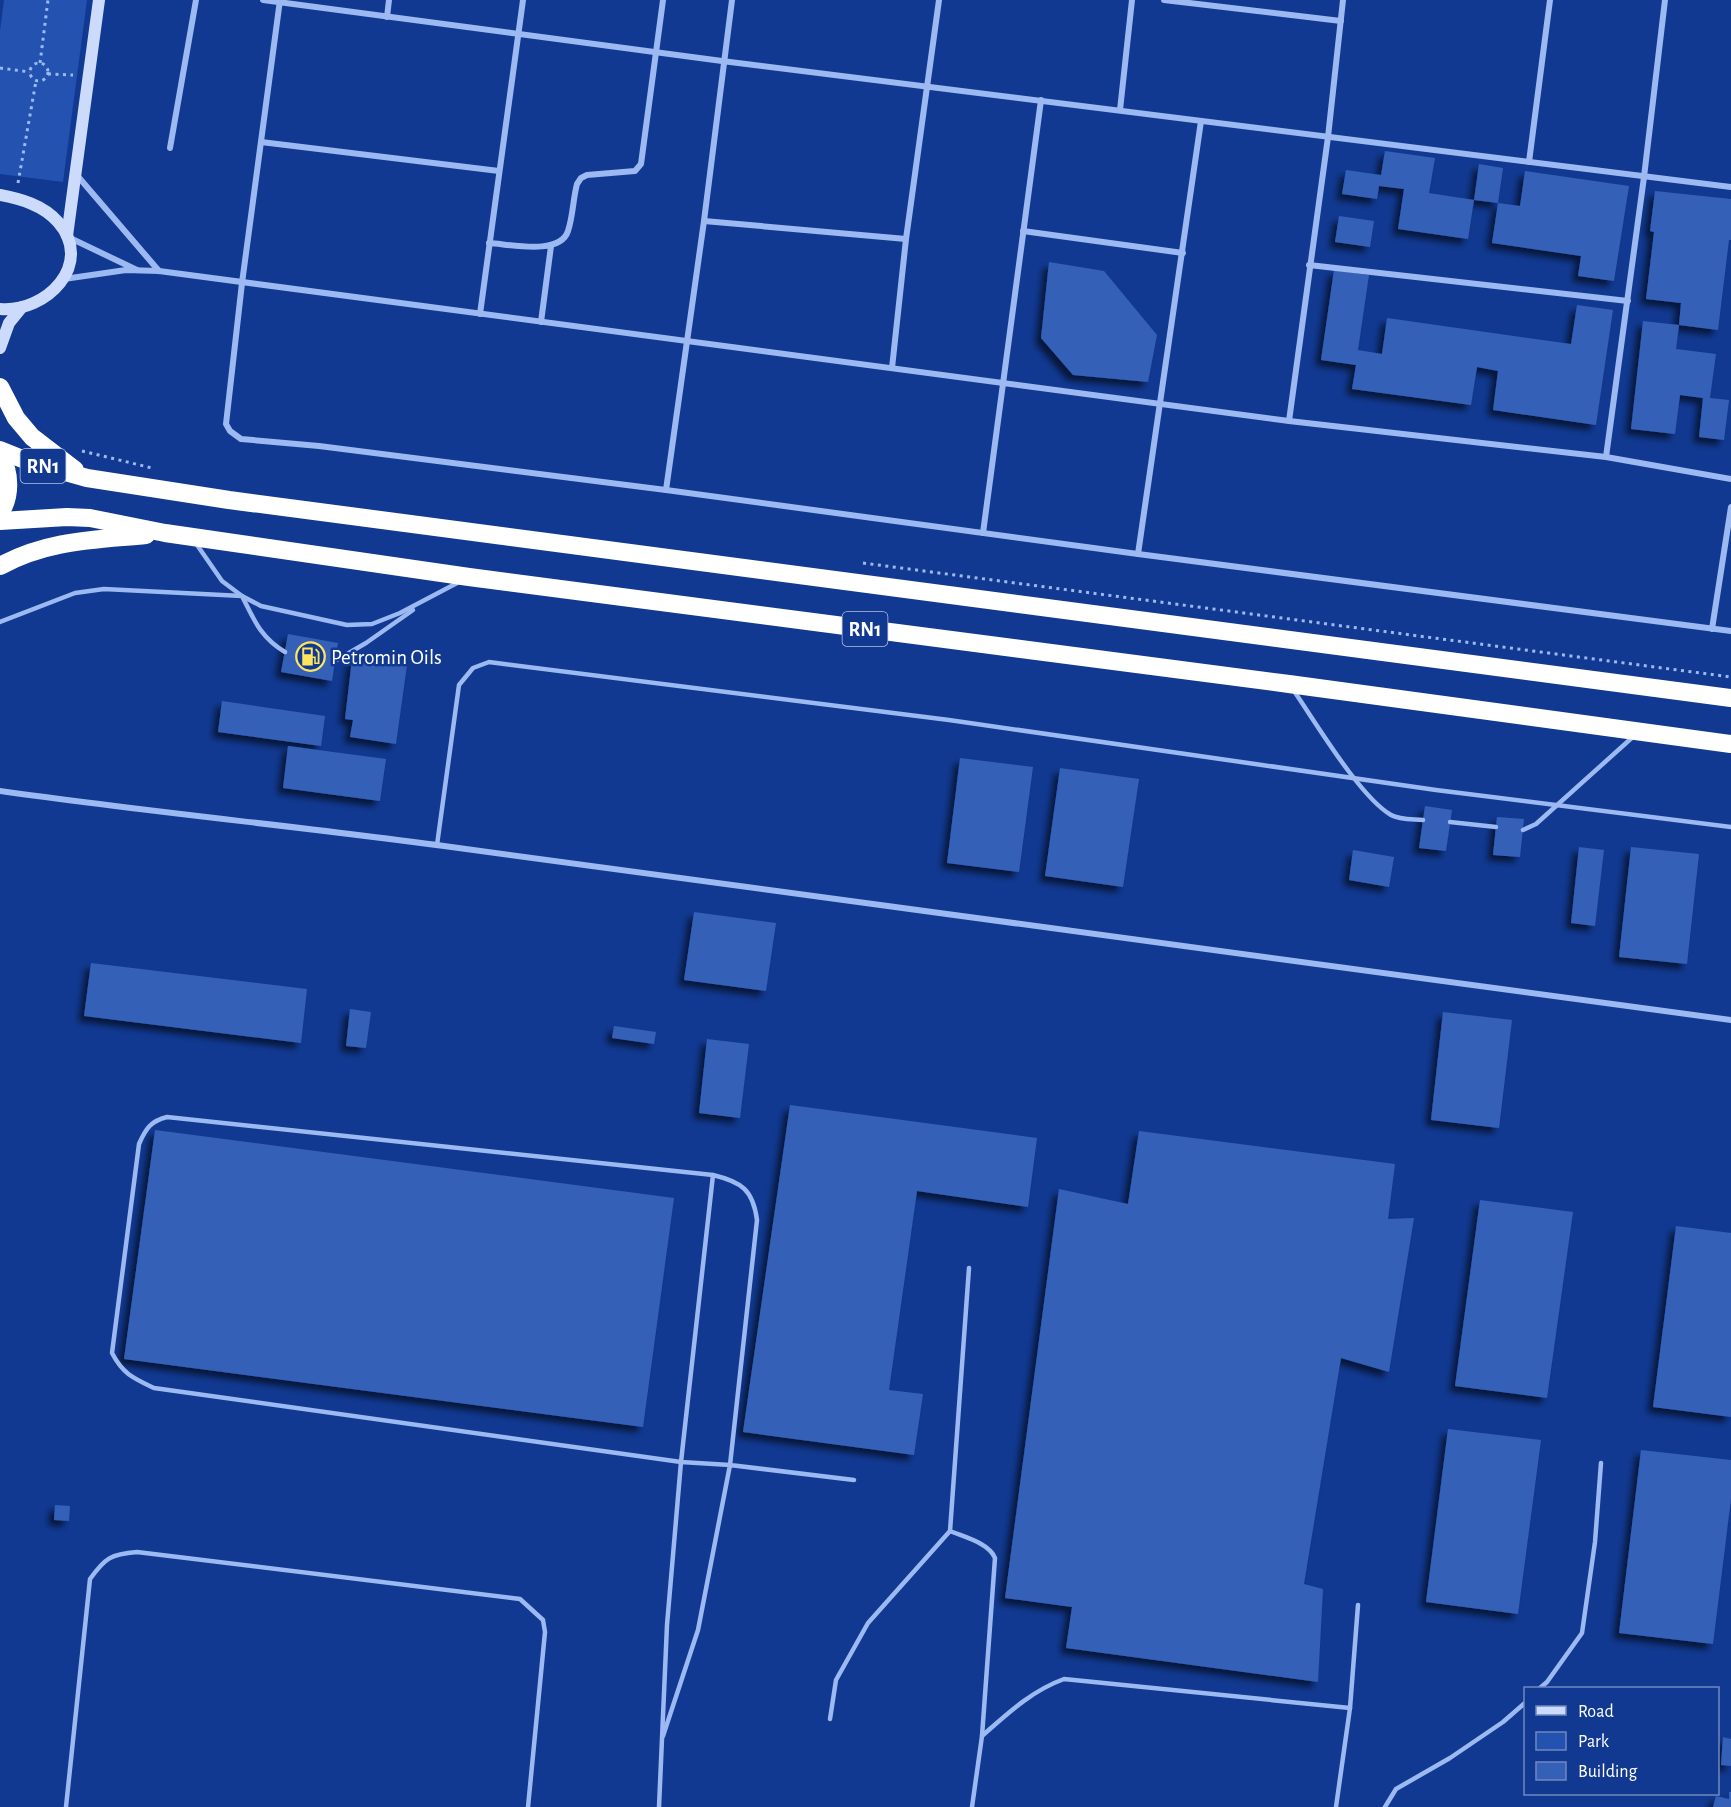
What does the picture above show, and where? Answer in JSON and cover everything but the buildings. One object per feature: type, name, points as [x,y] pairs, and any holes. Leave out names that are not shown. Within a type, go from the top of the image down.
[{"type":"highway","points":[[0,387],[16,418],[32,437],[87,478]]},
{"type":"highway","name":"RN1","points":[[0,450],[30,462],[87,478],[288,508],[1731,698]]},
{"type":"highway","name":"RN1","points":[[0,456],[8,477],[8,493],[0,513]]},
{"type":"highway","name":"RN1","points":[[0,521],[59,517],[90,518],[165,533],[469,577],[1731,744]]},
{"type":"highway","points":[[0,566],[20,555],[50,545],[165,533]]},
{"type":"street","points":[[0,309],[22,307],[43,299],[55,291],[64,279],[70,258],[67,236],[99,0]]},
{"type":"street","points":[[170,148],[196,0]]},
{"type":"street","points":[[263,0],[723,61],[1731,187]]},
{"type":"street","points":[[387,17],[389,0]]},
{"type":"street","points":[[480,314],[523,0]]},
{"type":"street","points":[[489,243],[545,247],[559,243],[567,234],[580,178],[587,175],[635,171],[641,164],[663,0]]},
{"type":"street","points":[[666,490],[732,0]]},
{"type":"street","points":[[892,368],[906,239],[939,0]]},
{"type":"street","points":[[1120,110],[1132,0]]},
{"type":"street","points":[[1164,0],[1341,21]]},
{"type":"street","points":[[1289,421],[1328,137],[1343,0]]},
{"type":"street","points":[[1529,162],[1550,0]]},
{"type":"street","points":[[1606,458],[1665,0]]},
{"type":"street","points":[[279,1],[226,424],[230,431],[241,439],[331,447],[666,490],[1731,631]]},
{"type":"street","points":[[983,533],[1041,100]]},
{"type":"street","points":[[1138,554],[1201,121]]},
{"type":"street","points":[[261,142],[499,171]]},
{"type":"street","points":[[75,173],[159,271]]},
{"type":"street","points":[[0,195],[34,204],[49,213],[67,236],[141,271]]},
{"type":"street","points":[[704,221],[906,239]]},
{"type":"street","points":[[1023,231],[1183,253]]},
{"type":"street","points":[[542,322],[551,246]]},
{"type":"street","points":[[1309,265],[1628,301]]},
{"type":"street","points":[[64,279],[109,272],[159,271],[1289,421],[1606,458],[1731,480]]},
{"type":"street","points":[[0,348],[9,323],[22,307]]},
{"type":"street","points":[[1712,629],[1731,507]]},
{"type":"street","points":[[0,791],[113,807],[437,845],[1110,934],[1731,1020]]},
{"type":"lane","points":[[190,535],[222,581],[242,596],[261,606],[347,626],[372,624],[423,603]]},
{"type":"lane","points":[[335,661],[366,643],[423,603],[469,577]]},
{"type":"lane","points":[[0,622],[75,593],[104,589],[242,596]]},
{"type":"lane","points":[[242,596],[258,630],[274,646],[285,652]]},
{"type":"lane","points":[[437,845],[459,685],[474,668],[489,662],[915,716],[1556,806],[1731,827]]},
{"type":"lane","points":[[1289,684],[1354,777],[1374,801],[1393,816],[1423,819]]},
{"type":"lane","points":[[1523,830],[1536,824],[1638,732]]},
{"type":"lane","points":[[1450,822],[1496,827]]},
{"type":"lane","points":[[663,1736],[698,1630],[730,1465],[757,1220],[755,1202],[745,1188],[713,1175],[167,1117],[154,1120],[145,1131],[139,1144],[112,1353],[119,1367],[131,1377],[153,1388],[681,1462],[730,1465],[854,1480]]},
{"type":"lane","points":[[659,1807],[667,1625],[681,1462],[713,1175]]},
{"type":"lane","points":[[830,1719],[836,1680],[868,1623],[950,1530],[969,1268]]},
{"type":"lane","points":[[1542,1687],[1582,1633],[1595,1542],[1601,1463]]},
{"type":"lane","points":[[950,1530],[986,1547],[992,1551],[995,1558],[982,1736],[972,1807]]},
{"type":"lane","points":[[66,1807],[90,1579],[105,1561],[117,1553],[137,1552],[520,1599],[543,1620],[545,1632],[528,1807]]},
{"type":"lane","points":[[1336,1807],[1350,1708],[1358,1605]]},
{"type":"lane","points":[[982,1736],[1025,1699],[1046,1685],[1064,1679],[1350,1708]]},
{"type":"lane","points":[[1385,1807],[1396,1790],[1468,1746],[1503,1722],[1524,1704]]},
{"type":"path","points":[[40,63],[48,0]]},
{"type":"path","points":[[40,63],[47,68],[48,74],[45,80],[36,81],[31,78],[30,72],[34,64],[40,63]]},
{"type":"path","points":[[0,69],[30,72]]},
{"type":"path","points":[[48,74],[88,75]]},
{"type":"path","points":[[15,198],[36,81]]},
{"type":"path","points":[[80,450],[153,468]]},
{"type":"path","points":[[859,563],[1731,677]]},
{"type":"green space","points":[[4,0],[87,0],[63,182],[0,174],[0,31]]},
{"type":"place","name":"Petromin Oils","points":[[310,657]]}]
